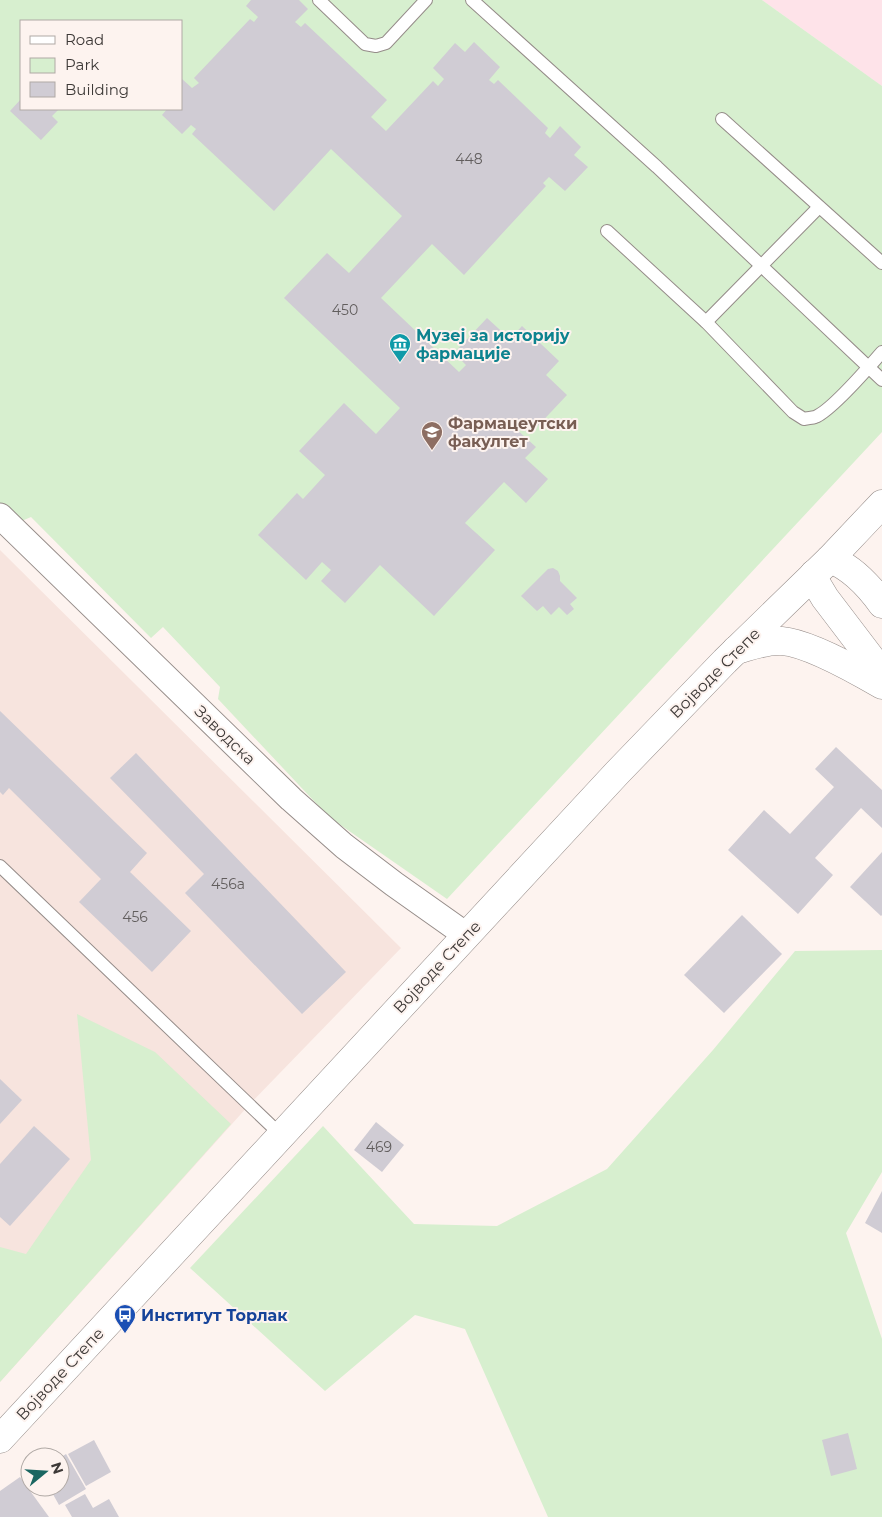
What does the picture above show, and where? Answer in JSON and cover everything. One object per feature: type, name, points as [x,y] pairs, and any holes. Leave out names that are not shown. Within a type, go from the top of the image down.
[{"type":"street","name":"Војводе Степе","points":[[0,1438],[617,773],[736,650],[882,504]]},
{"type":"street","name":"Заводска","points":[[0,516],[291,799],[344,846],[466,936]]},
{"type":"street","points":[[882,604],[840,562],[822,566],[816,584],[882,673]]},
{"type":"street","points":[[736,650],[763,642],[782,641],[800,645],[882,685]]},
{"type":"lane","points":[[319,0],[366,44],[376,46],[386,42],[426,0]]},
{"type":"lane","points":[[472,0],[651,162],[882,380]]},
{"type":"lane","points":[[722,119],[882,264]]},
{"type":"lane","points":[[706,322],[819,207]]},
{"type":"lane","points":[[607,231],[706,322],[793,412],[804,419],[814,418],[825,412],[869,368],[882,352]]},
{"type":"lane","points":[[0,866],[282,1136]]},
{"type":"shaded area","points":[[762,0],[882,0],[882,86]]},
{"type":"shaded area","points":[[0,550],[401,948],[249,1105],[0,1382]]},
{"type":"green space","name":"Фармацеутски факултет","points":[[0,0],[762,0],[882,86],[882,432],[447,899],[329,817],[218,699],[220,687],[163,627],[151,638],[31,517],[17,523],[0,506]]},
{"type":"green space","points":[[882,950],[882,1172],[846,1233],[882,1339],[882,1517],[548,1517],[465,1329],[415,1315],[325,1391],[190,1268],[323,1126],[414,1224],[497,1226],[607,1169],[713,1050],[795,951]]},
{"type":"green space","points":[[77,1014],[155,1052],[231,1124],[0,1382],[0,1247],[26,1254],[91,1160]]},
{"type":"building","points":[[251,0],[299,0],[308,9],[295,22],[301,27],[305,23],[387,100],[371,117],[386,131],[433,81],[438,86],[444,79],[433,68],[455,43],[465,52],[474,42],[500,67],[489,80],[494,84],[498,80],[548,128],[545,133],[550,138],[560,126],[581,147],[574,155],[588,167],[565,191],[549,177],[543,183],[546,186],[464,275],[432,244],[381,298],[459,372],[466,365],[454,353],[487,318],[510,339],[522,326],[559,361],[546,375],[567,395],[535,429],[524,418],[515,428],[536,447],[525,458],[548,479],[526,503],[504,482],[465,523],[495,550],[434,616],[380,565],[345,603],[321,581],[331,570],[322,562],[306,580],[258,535],[297,493],[303,499],[325,475],[299,451],[344,403],[376,434],[400,408],[284,298],[327,253],[349,273],[402,216],[331,149],[274,211],[192,134],[196,129],[191,125],[182,134],[162,115],[166,110],[182,110],[182,79],[192,88],[199,83],[194,78],[250,19],[254,22],[258,17],[246,6]]},
{"type":"building","points":[[20,100],[20,110],[58,110],[52,116],[58,122],[41,140],[10,111]]},
{"type":"building","points":[[553,568],[558,571],[560,581],[577,598],[570,604],[574,609],[567,615],[559,607],[551,615],[543,606],[537,611],[521,596],[548,569]]},
{"type":"building","points":[[0,711],[147,853],[130,872],[191,931],[152,972],[79,902],[101,879],[9,788],[3,795],[0,792]]},
{"type":"building","points":[[836,747],[882,790],[882,828],[861,808],[815,858],[833,875],[798,914],[728,850],[764,810],[790,834],[834,787],[815,769]]},
{"type":"building","points":[[136,753],[346,972],[302,1014],[185,893],[204,874],[110,778]]},
{"type":"building","points":[[882,852],[882,915],[881,916],[850,887]]},
{"type":"building","points":[[742,915],[782,954],[724,1013],[684,975]]},
{"type":"building","points":[[0,1079],[22,1100],[0,1124]]},
{"type":"building","points":[[376,1122],[404,1145],[382,1172],[354,1150]]},
{"type":"building","points":[[34,1126],[70,1159],[10,1226],[0,1217],[0,1164]]},
{"type":"building","points":[[882,1191],[882,1233],[865,1223]]},
{"type":"building","points":[[848,1433],[857,1469],[831,1476],[822,1440]]},
{"type":"building","points":[[94,1440],[111,1472],[86,1486],[70,1458],[70,1453]]},
{"type":"building","points":[[70,1461],[86,1489],[59,1505],[55,1497],[70,1497]]},
{"type":"building","points":[[20,1477],[20,1497],[34,1497],[49,1517],[0,1517],[0,1491]]},
{"type":"building","points":[[85,1494],[93,1508],[109,1499],[119,1517],[72,1517],[65,1505]]},
{"type":"place","name":"Музеј за историју фармације","points":[[400,363]]},
{"type":"place","name":"Фармацеутски факултет","points":[[432,451]]},
{"type":"place","name":"Институт Торлак","points":[[125,1334]]}]
